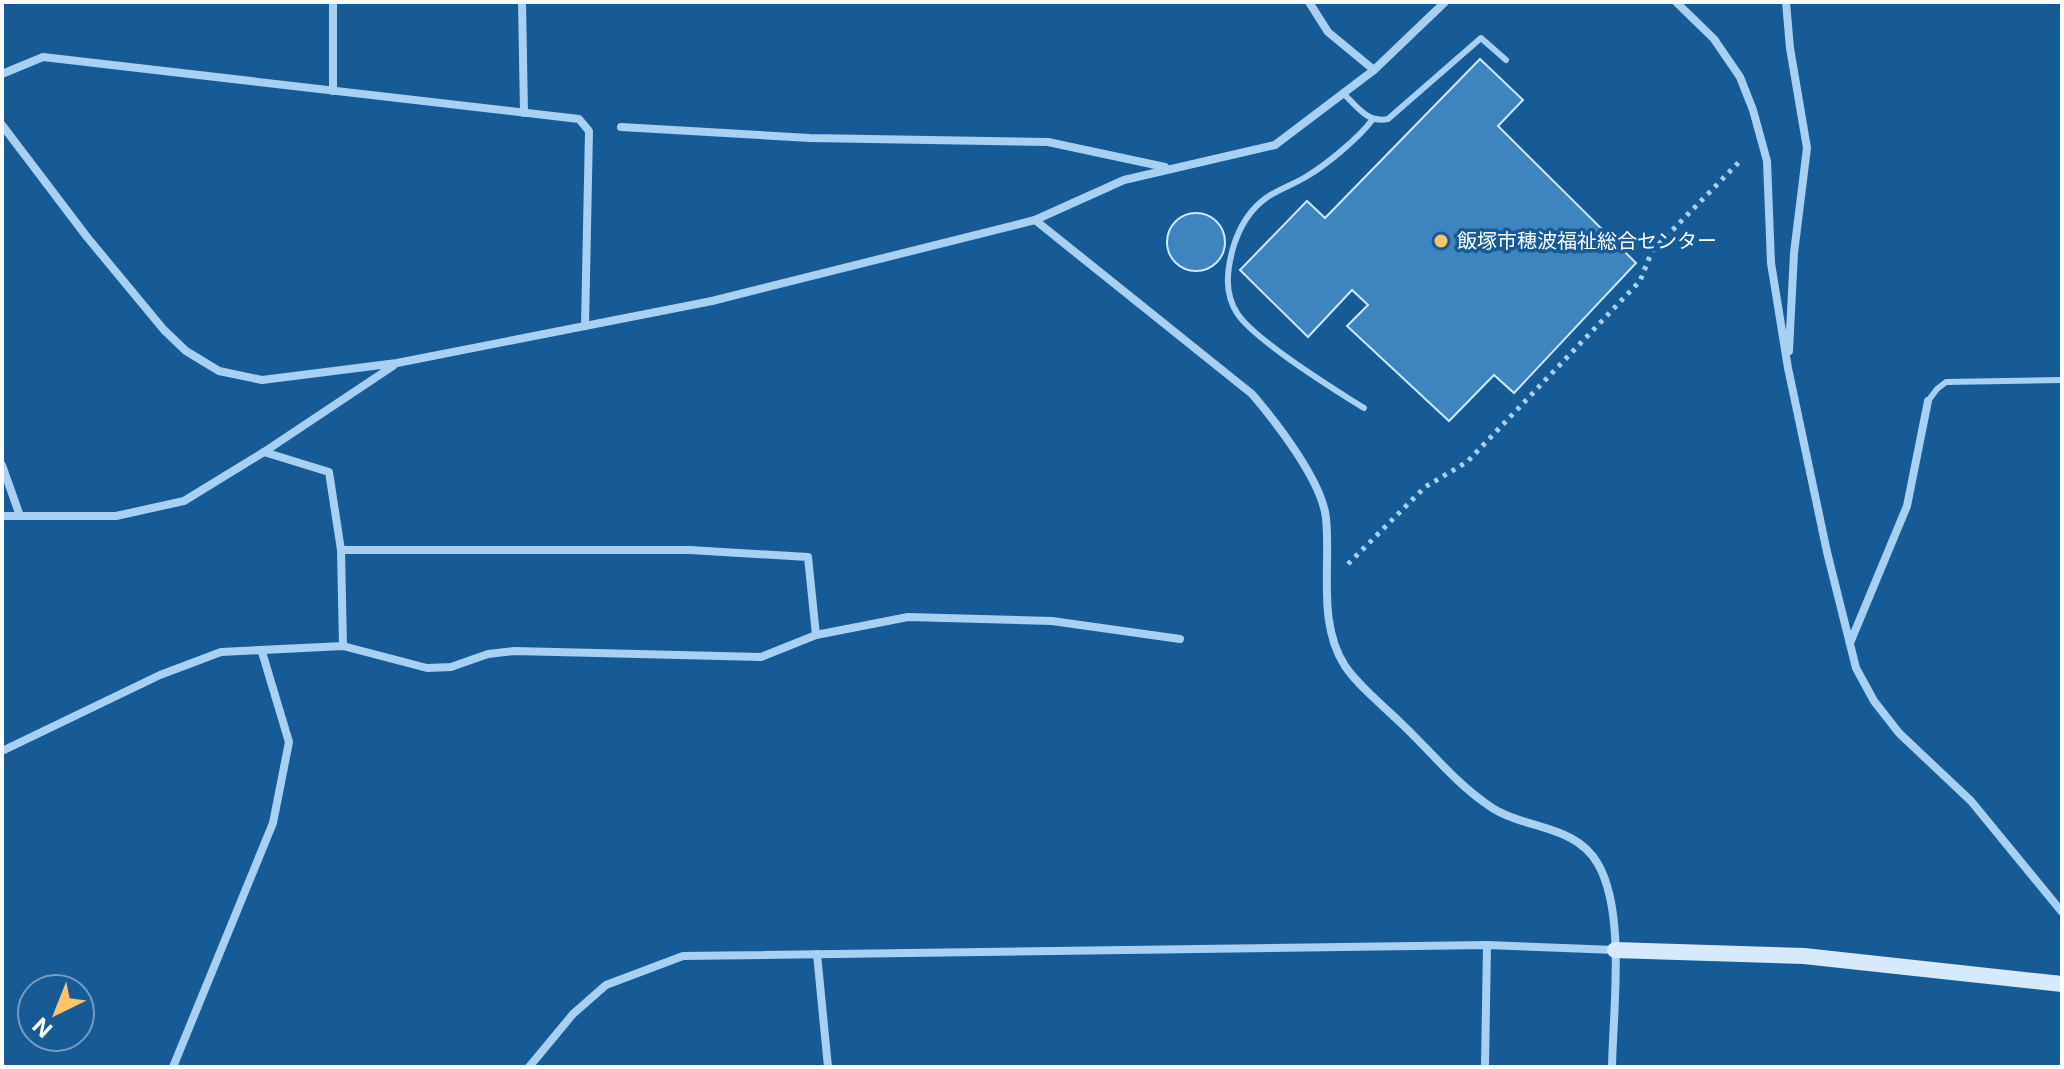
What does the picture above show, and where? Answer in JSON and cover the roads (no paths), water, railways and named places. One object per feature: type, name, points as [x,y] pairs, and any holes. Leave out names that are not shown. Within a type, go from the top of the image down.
[{"type":"street","points":[[333,2],[333,91]]},
{"type":"street","points":[[522,2],[524,113]]},
{"type":"street","points":[[1309,2],[1328,32],[1374,70]]},
{"type":"street","points":[[2,125],[87,237],[164,330],[186,351],[219,371],[262,380],[397,363],[712,301],[1035,220],[1124,180],[1275,145],[1374,70],[1445,2]]},
{"type":"street","points":[[1676,2],[1714,39],[1740,77],[1767,161],[1770,252],[1788,368],[1856,668],[1874,701],[1899,733],[1971,801],[2062,912]]},
{"type":"street","points":[[1786,2],[1790,48],[1807,148],[1794,253],[1788,368]]},
{"type":"street","points":[[2,74],[43,57],[579,119],[589,131],[585,326]]},
{"type":"street","points":[[621,127],[810,138],[1048,142],[1168,168]]},
{"type":"street","points":[[1035,220],[1252,394],[1279,425],[1318,492],[1326,515],[1331,634],[1345,665],[1374,697],[1490,807],[1558,831],[1582,844],[1598,864],[1611,901],[1615,950],[1612,1067]]},
{"type":"street","points":[[2,516],[116,516],[184,501],[397,363]]},
{"type":"street","points":[[1850,643],[1907,506],[1928,401]]},
{"type":"street","points":[[264,452],[329,472],[341,550],[343,646]]},
{"type":"street","points":[[2,465],[20,516]]},
{"type":"street","points":[[341,550],[690,550],[808,557],[816,635]]},
{"type":"street","points":[[2,751],[160,675],[221,652],[343,646],[427,668],[451,667],[488,654],[514,651],[761,657],[816,635],[908,617],[1052,621],[1180,639]]},
{"type":"street","points":[[173,1067],[273,823],[289,742],[262,652]]},
{"type":"street","points":[[1485,1067],[1487,945]]},
{"type":"street","points":[[529,1067],[573,1014],[606,985],[683,956],[1487,945],[1804,956],[2062,984]]},
{"type":"street","points":[[817,954],[828,1067]]},
{"type":"lane","points":[[1344,94],[1366,116],[1388,119],[1481,38],[1506,60]]},
{"type":"lane","points":[[1364,408],[1263,338],[1237,315],[1228,293],[1228,267],[1237,234],[1248,214],[1266,198],[1308,176],[1361,136],[1373,119]]},
{"type":"lane","points":[[1928,401],[1946,382],[2062,380]]},
{"type":"place","name":"飯塚市穂波福祉総合センター","points":[[1441,241]]}]
